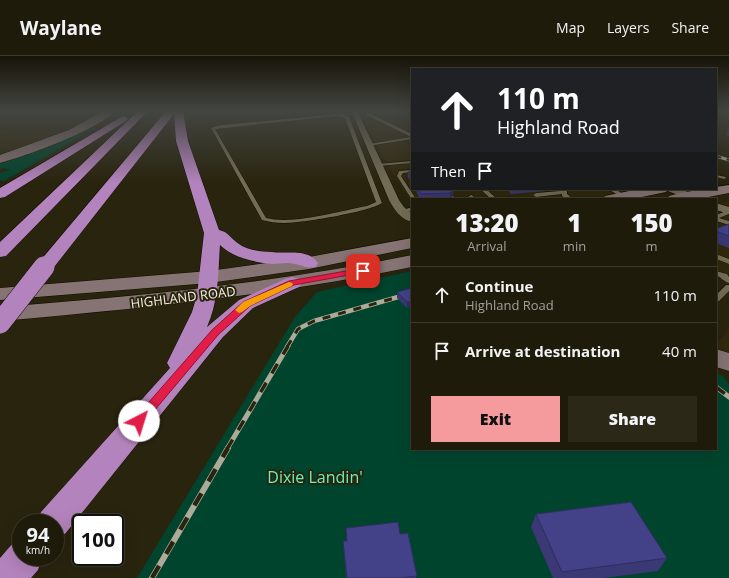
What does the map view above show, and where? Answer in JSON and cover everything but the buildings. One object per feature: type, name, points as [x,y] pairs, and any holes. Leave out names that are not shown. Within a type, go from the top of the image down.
[{"type":"highway","points":[[0,193],[98,134]]},
{"type":"highway","points":[[0,252],[120,134]]},
{"type":"highway","points":[[0,323],[152,134]]},
{"type":"highway","points":[[181,134],[212,237],[222,252],[286,275]]},
{"type":"highway","points":[[212,237],[220,235],[233,248],[245,253],[272,258],[298,258],[309,263]]},
{"type":"highway","points":[[168,387],[203,312],[208,286],[212,237]]},
{"type":"highway","points":[[61,514],[215,332],[246,304],[286,275]]},
{"type":"highway","points":[[7,578],[17,566]]},
{"type":"main road","points":[[0,159],[49,142],[66,134]]},
{"type":"main road","points":[[615,195],[654,190]]},
{"type":"main road","points":[[694,198],[707,190]]},
{"type":"main road","name":"HIGHLAND ROAD","points":[[286,275],[309,263],[411,243]]},
{"type":"main road","name":"HIGHLAND ROAD","points":[[0,314],[131,303],[208,286],[286,275],[377,268],[411,260]]},
{"type":"main road","name":"HIGHLAND ROAD","points":[[0,294],[208,286]]},
{"type":"main road","points":[[717,357],[729,363]]},
{"type":"main road","points":[[717,364],[729,369]]},
{"type":"street","points":[[364,134],[394,200],[411,218]]},
{"type":"street","points":[[674,190],[694,198]]},
{"type":"street","points":[[717,206],[729,211]]},
{"type":"lane","points":[[217,134],[264,219],[270,222],[289,222],[368,207],[379,203],[353,134]]},
{"type":"lane","points":[[369,145],[411,137]]},
{"type":"lane","points":[[378,165],[411,162]]},
{"type":"lane","points":[[411,172],[402,172],[399,176],[409,188],[414,198]]},
{"type":"lane","points":[[484,190],[493,198]]},
{"type":"lane","points":[[531,190],[539,197],[563,191]]},
{"type":"lane","points":[[403,211],[411,209]]},
{"type":"lane","points":[[717,217],[729,211]]},
{"type":"lane","points":[[717,218],[729,223]]},
{"type":"lane","points":[[717,256],[729,262]]},
{"type":"lane","points":[[717,273],[724,276],[729,282]]},
{"type":"lane","points":[[717,278],[729,282]]},
{"type":"lane","points":[[717,298],[729,287]]},
{"type":"shaded area","points":[[0,134],[65,134],[0,159]]},
{"type":"shaded area","points":[[371,134],[411,134],[411,190],[641,190],[600,198],[411,198],[411,202],[385,161]]},
{"type":"shaded area","points":[[729,201],[729,275],[717,270],[717,204]]},
{"type":"shaded area","points":[[729,329],[729,356],[717,350],[717,344]]},
{"type":"green space","points":[[68,134],[84,134],[4,181],[0,180],[0,173],[11,170],[3,168],[0,170],[0,161]]},
{"type":"green space","name":"Dixie Landin'","points":[[411,271],[411,450],[717,450],[717,373],[723,376],[729,384],[729,578],[137,578],[295,317],[317,292]]},
{"type":"railway","points":[[717,156],[729,160]]},
{"type":"railway","points":[[287,347],[298,329],[314,321],[411,293]]},
{"type":"railway","points":[[227,449],[288,346]]},
{"type":"railway","points":[[717,388],[729,397]]},
{"type":"railway","points":[[152,578],[228,448]]},
{"type":"slow traffic","points":[[239,310],[246,304],[289,284]]},
{"type":"route","points":[[139,421],[215,332],[246,304],[292,283],[363,271]]}]
